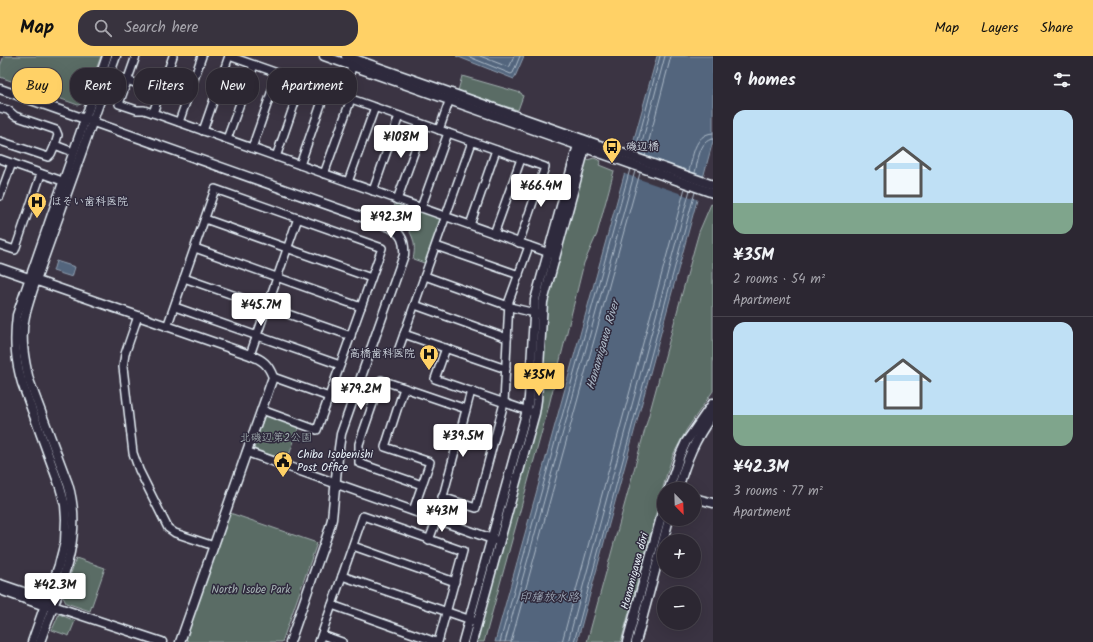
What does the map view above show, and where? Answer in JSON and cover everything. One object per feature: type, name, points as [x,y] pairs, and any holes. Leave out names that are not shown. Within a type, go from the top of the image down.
[{"type":"street","points":[[106,68],[107,56]]},
{"type":"street","points":[[109,68],[116,56]]},
{"type":"street","points":[[136,56],[119,104],[137,110],[144,110],[179,122],[552,254]]},
{"type":"street","points":[[169,68],[173,56]]},
{"type":"street","points":[[179,122],[202,56]]},
{"type":"street","points":[[203,131],[229,56],[245,59],[254,65],[267,69]]},
{"type":"street","points":[[324,56],[354,63],[712,189]]},
{"type":"street","points":[[346,56],[354,63]]},
{"type":"street","points":[[352,68],[354,63]]},
{"type":"street","points":[[227,139],[254,65]]},
{"type":"street","points":[[127,80],[134,83]]},
{"type":"street","points":[[0,89],[390,227],[399,234],[405,246],[404,255],[341,434],[332,519],[290,642]]},
{"type":"street","points":[[438,130],[450,97]]},
{"type":"street","points":[[357,101],[545,167],[519,243]]},
{"type":"street","points":[[67,183],[73,152],[94,104]]},
{"type":"street","points":[[153,113],[156,104]]},
{"type":"street","points":[[252,148],[267,104]]},
{"type":"street","points":[[276,157],[294,104]]},
{"type":"street","points":[[300,165],[321,104]]},
{"type":"street","points":[[324,174],[349,104]]},
{"type":"street","points":[[348,182],[375,107]]},
{"type":"street","points":[[0,108],[8,110],[15,116],[56,130],[58,136],[51,154],[48,157],[0,141]]},
{"type":"street","points":[[373,191],[399,116]]},
{"type":"street","points":[[40,642],[48,604],[65,542],[65,505],[60,487],[22,383],[15,353],[15,332],[17,315],[32,279],[67,183],[88,119]]},
{"type":"street","points":[[397,200],[424,125]]},
{"type":"street","points":[[421,208],[448,133]]},
{"type":"street","points":[[397,354],[472,142]]},
{"type":"street","points":[[463,642],[491,538],[530,412],[537,400],[537,314],[543,302],[552,254],[582,144]]},
{"type":"street","points":[[55,145],[73,152]]},
{"type":"street","points":[[470,225],[496,150]]},
{"type":"street","points":[[0,158],[67,183]]},
{"type":"street","points":[[494,234],[521,159]]},
{"type":"street","points":[[0,196],[12,163]]},
{"type":"street","points":[[0,245],[15,250],[41,174]]},
{"type":"street","points":[[167,327],[216,189],[382,248],[317,430],[262,410]]},
{"type":"street","points":[[250,356],[298,218]]},
{"type":"street","points":[[205,219],[371,278]]},
{"type":"street","points":[[436,246],[518,275]]},
{"type":"street","points":[[442,497],[476,508],[504,403],[509,301],[528,246]]},
{"type":"street","points":[[195,248],[361,307]]},
{"type":"street","points":[[0,268],[261,360],[268,366],[273,377],[180,642]]},
{"type":"street","points":[[425,276],[509,306],[537,314]]},
{"type":"street","points":[[184,278],[351,336]]},
{"type":"street","points":[[415,305],[507,338]]},
{"type":"street","points":[[175,307],[340,365]]},
{"type":"street","points":[[138,316],[125,354],[123,367],[132,447],[136,462],[168,528],[175,533],[214,546]]},
{"type":"street","points":[[404,334],[506,369]]},
{"type":"street","points":[[446,348],[435,379],[530,412]]},
{"type":"street","points":[[273,377],[329,397]]},
{"type":"street","points":[[422,485],[359,463],[359,444],[381,380],[466,409]]},
{"type":"street","points":[[404,388],[385,447],[430,462],[413,510]]},
{"type":"street","points":[[429,540],[437,519],[471,391]]},
{"type":"street","points":[[671,482],[686,442],[713,403]]},
{"type":"street","points":[[472,642],[500,541],[530,412]]},
{"type":"street","points":[[680,482],[686,459],[692,446],[701,430],[713,414]]},
{"type":"street","points":[[247,452],[500,541]]},
{"type":"street","points":[[701,500],[713,503]]},
{"type":"street","points":[[319,642],[363,516],[463,551],[447,612],[437,642],[332,605]]},
{"type":"street","name":"Hanamigawa dōri","points":[[627,642],[659,526]]},
{"type":"street","name":"Hanamigawa dōri","points":[[636,642],[667,526]]},
{"type":"street","points":[[352,546],[455,582]]},
{"type":"street","points":[[342,576],[477,622]]},
{"type":"street","points":[[0,584],[48,604]]},
{"type":"street","points":[[0,590],[48,604],[162,642]]},
{"type":"street","points":[[32,642],[48,604]]},
{"type":"street","points":[[322,634],[342,642]]},
{"type":"green space","points":[[4,56],[101,56],[97,68],[70,68],[70,102],[62,99],[62,68],[12,68],[12,81],[0,77],[0,66]]},
{"type":"green space","points":[[462,76],[521,93],[523,96],[518,110],[458,91]]},
{"type":"green space","points":[[594,158],[601,161],[599,165],[614,171],[597,234],[584,263],[548,409],[484,642],[474,642],[539,406],[547,302],[584,161]]},
{"type":"green space","points":[[396,202],[441,218],[442,220],[427,264],[413,259],[414,245],[411,233],[403,224],[391,216]]},
{"type":"green space","points":[[711,204],[713,205],[713,391],[687,429],[673,455],[665,482],[657,482],[657,510],[621,642],[587,642],[695,246],[699,232]]},
{"type":"green space","name":"北磯辺第2公園","points":[[266,415],[299,427],[287,461],[255,450],[254,446]]},
{"type":"green space","name":"North Isobe Park","points":[[230,513],[317,543],[282,642],[188,642],[186,638]]},
{"type":"green space","points":[[76,558],[105,568],[90,611],[66,603],[63,597]]},
{"type":"green space","points":[[59,614],[75,621],[69,636],[52,630]]},
{"type":"water","points":[[456,56],[524,56],[514,79]]},
{"type":"water","name":"印旛放水路","points":[[657,56],[713,56],[713,141],[577,642],[495,642]]},
{"type":"water","points":[[56,261],[75,267],[72,277],[53,271]]},
{"type":"pier","points":[[628,152],[705,178],[699,200],[622,173]]},
{"type":"place","name":"磯辺橋","points":[[612,164]]},
{"type":"place","name":"ほそい歯科医院","points":[[37,219]]},
{"type":"place","name":"高橋歯科医院","points":[[429,371]]},
{"type":"place","name":"Chiba Isobenishi Post Office","points":[[283,478]]},
{"type":"water label","name":"Hanamigawa River","points":[[603,345]]}]
